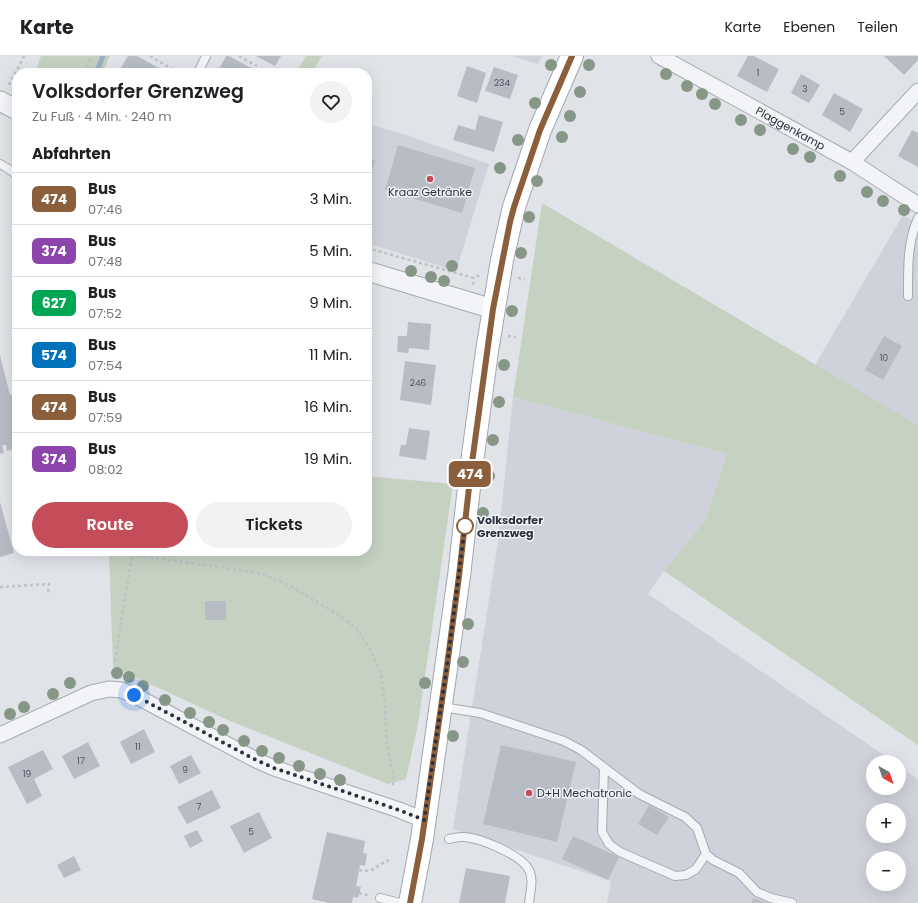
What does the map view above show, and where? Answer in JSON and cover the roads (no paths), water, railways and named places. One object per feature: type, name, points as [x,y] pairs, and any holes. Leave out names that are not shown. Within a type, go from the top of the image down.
[{"type":"main road","points":[[410,903],[441,707],[493,309],[514,207],[540,130],[572,56]]},
{"type":"street","name":"Plaggenkamp","points":[[659,56],[852,162],[918,205]]},
{"type":"street","points":[[852,162],[918,92]]},
{"type":"street","points":[[0,101],[12,107]]},
{"type":"street","points":[[372,273],[493,309]]},
{"type":"street","points":[[0,735],[91,693],[109,689],[120,690],[134,695],[256,760],[274,768],[399,810],[424,820]]},
{"type":"lane","points":[[200,68],[206,56]]},
{"type":"lane","points":[[0,164],[12,172]]},
{"type":"lane","points":[[908,296],[908,254],[912,231],[918,218]]},
{"type":"lane","points":[[441,707],[480,713],[564,741],[581,750],[639,794],[684,817],[697,828],[706,854],[713,860],[739,874],[757,892],[771,898],[792,903]]},
{"type":"lane","points":[[604,768],[602,832],[608,844],[620,852],[675,876],[686,875],[696,869],[706,854]]},
{"type":"lane","points":[[449,839],[462,837],[477,840],[505,851],[522,862],[528,868],[532,878],[529,903]]},
{"type":"lane","points":[[380,898],[400,903]]},
{"type":"waterway","points":[[98,68],[103,56]]},
{"type":"place","name":"Kraaz Getränke","points":[[430,179]]},
{"type":"place","name":"Volksdorfer Grenzweg","points":[[465,526]]},
{"type":"place","name":"D+H Mechatronic","points":[[529,793]]}]
